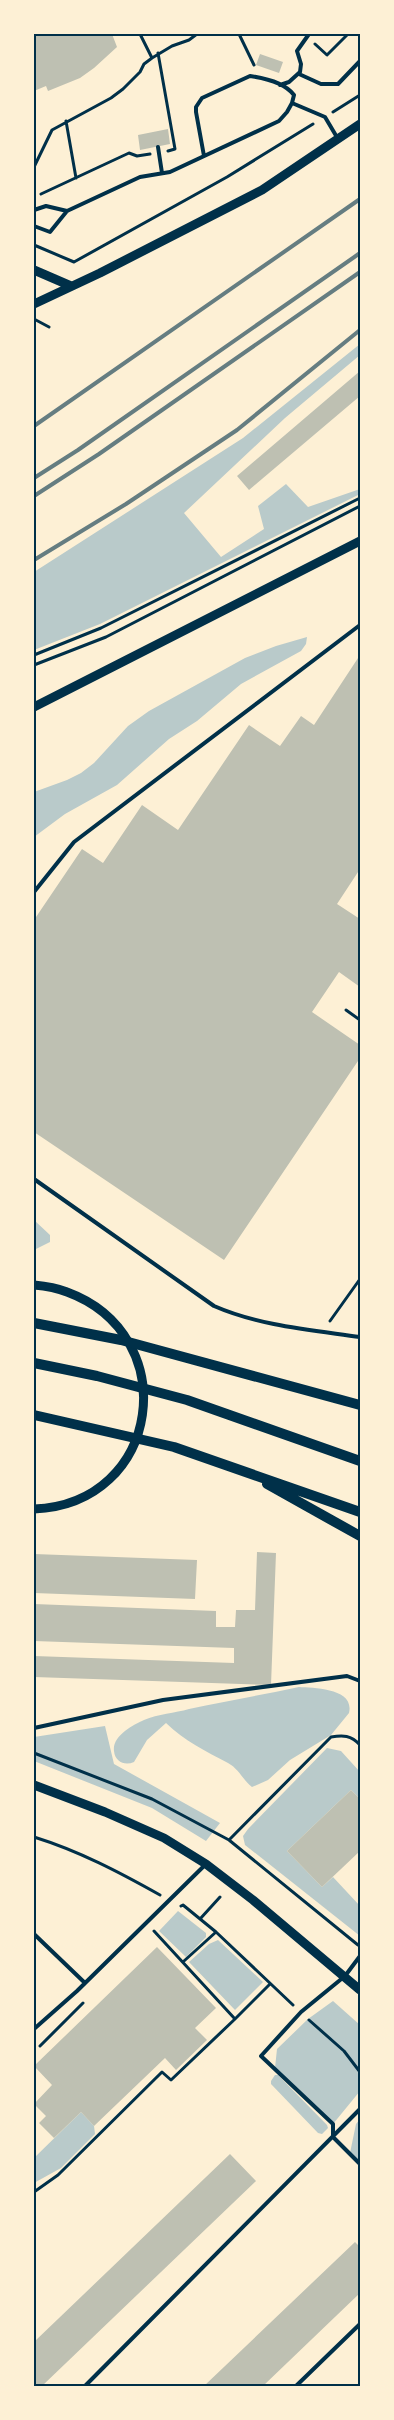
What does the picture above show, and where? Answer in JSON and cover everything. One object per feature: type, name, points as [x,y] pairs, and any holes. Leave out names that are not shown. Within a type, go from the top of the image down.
[{"type":"main road","points":[[34,1323],[122,1340],[360,1405]]},
{"type":"main road","points":[[34,1363],[97,1376],[187,1400],[360,1461]]},
{"type":"main road","points":[[34,1415],[174,1447],[360,1512]]},
{"type":"main road","points":[[240,1469],[360,1536]]},
{"type":"street","points":[[34,304],[262,190],[360,124]]},
{"type":"street","points":[[34,270],[71,286]]},
{"type":"street","points":[[34,707],[360,541]]},
{"type":"street","points":[[34,1285],[67,1291],[87,1301],[108,1317],[124,1335],[142,1377],[144,1398],[143,1422],[135,1444],[120,1468],[106,1482],[86,1496],[71,1503],[34,1509]]},
{"type":"street","points":[[34,1785],[105,1812],[164,1838],[206,1864],[360,1990]]},
{"type":"lane","points":[[280,85],[289,82],[299,74],[301,64],[297,51],[308,35]]},
{"type":"lane","points":[[299,74],[321,84],[338,84],[360,62]]},
{"type":"lane","points":[[34,226],[50,232],[67,211],[140,177],[170,172],[204,156],[278,121],[288,112],[294,95],[280,85],[262,79],[245,78],[202,98],[196,107],[196,112],[204,156]]},
{"type":"lane","points":[[292,103],[325,117],[338,139]]},
{"type":"lane","points":[[158,147],[162,173]]},
{"type":"lane","points":[[34,210],[46,206],[67,211]]},
{"type":"lane","points":[[34,892],[74,842],[360,625]]},
{"type":"lane","points":[[34,1179],[214,1306],[238,1317],[261,1322],[360,1337]]},
{"type":"lane","points":[[34,1728],[163,1700],[347,1676],[360,1681]]},
{"type":"lane","points":[[34,2029],[85,1983],[206,1864]]},
{"type":"lane","points":[[34,1934],[85,1983]]},
{"type":"lane","points":[[360,1956],[345,1976],[301,2012],[261,2056],[332,2124],[333,2137],[360,2164]]},
{"type":"lane","points":[[85,2386],[360,2109]]},
{"type":"lane","points":[[296,2386],[360,2324]]},
{"type":"path","points":[[140,34],[152,58]]},
{"type":"path","points":[[34,167],[52,130],[66,121],[83,114],[123,89],[140,72],[144,64],[152,58],[189,40],[197,34]]},
{"type":"path","points":[[238,34],[262,79]]},
{"type":"path","points":[[308,35],[327,56],[348,34]]},
{"type":"path","points":[[34,197],[129,153],[137,156],[175,150],[158,54]]},
{"type":"path","points":[[34,245],[74,262],[227,177],[360,95]]},
{"type":"path","points":[[66,121],[76,178]]},
{"type":"path","points":[[34,318],[49,327]]},
{"type":"path","points":[[34,655],[101,628],[360,498]]},
{"type":"path","points":[[34,665],[106,637],[360,506]]},
{"type":"path","points":[[346,1010],[360,1020]]},
{"type":"path","points":[[322,1332],[360,1279]]},
{"type":"path","points":[[229,1840],[331,1737],[344,1735],[354,1738],[360,1745]]},
{"type":"path","points":[[34,1753],[152,1798],[229,1840],[360,1947]]},
{"type":"path","points":[[34,1837],[60,1845],[107,1866],[176,1908],[183,1905],[216,1932],[344,2051],[360,2072]]},
{"type":"path","points":[[200,1919],[220,1897]]},
{"type":"path","points":[[148,1938],[155,1931],[235,2019]]},
{"type":"path","points":[[184,1962],[216,1932]]},
{"type":"path","points":[[35,2190],[58,2175],[162,2072],[170,2080],[270,1984]]},
{"type":"path","points":[[40,2046],[88,1999]]},
{"type":"shaded area","points":[[360,344],[360,355],[285,418],[184,513],[221,557],[264,529],[258,506],[286,484],[308,507],[360,489],[360,494],[100,624],[34,650],[34,572],[243,438]]},
{"type":"shaded area","points":[[307,637],[306,644],[301,651],[241,684],[197,721],[169,739],[117,785],[65,814],[34,837],[34,792],[81,773],[94,763],[128,726],[149,711],[245,658]]},
{"type":"shaded area","points":[[34,1220],[50,1235],[50,1242],[34,1250]]},
{"type":"shaded area","points":[[299,1687],[323,1689],[340,1694],[349,1705],[349,1713],[331,1735],[290,1760],[268,1780],[252,1787],[232,1765],[203,1750],[166,1723],[147,1740],[134,1762],[127,1764],[116,1758],[114,1746],[120,1736],[134,1725],[149,1718]]},
{"type":"shaded area","points":[[105,1726],[114,1764],[220,1823],[206,1841],[152,1808],[34,1761],[34,1737]]},
{"type":"shaded area","points":[[327,1748],[341,1751],[360,1772],[360,1799],[351,1790],[287,1851],[322,1887],[333,1877],[360,1906],[360,1936],[245,1845],[243,1836]]},
{"type":"shaded area","points":[[178,1911],[206,1933],[206,1937],[186,1957],[159,1931]]},
{"type":"shaded area","points":[[218,1940],[263,1982],[235,2010],[189,1962],[209,1944]]},
{"type":"shaded area","points":[[333,2001],[360,2025],[360,2091],[333,2124],[275,2068],[277,2049],[308,2019]]},
{"type":"shaded area","points":[[275,2075],[278,2075],[327,2125],[328,2128],[322,2134],[318,2133],[271,2084]]},
{"type":"shaded area","points":[[81,2112],[94,2126],[95,2134],[61,2168],[34,2183],[34,2158]]},
{"type":"shaded area","points":[[360,2119],[360,2164],[350,2153],[356,2124]]},
{"type":"building","points":[[37,34],[112,34],[117,47],[80,78],[48,91],[46,86],[34,91],[34,36]]},
{"type":"building","points":[[260,54],[283,62],[279,73],[256,65]]},
{"type":"building","points":[[168,129],[170,144],[140,150],[138,135]]},
{"type":"building","points":[[360,371],[360,396],[249,490],[237,476]]},
{"type":"building","points":[[360,655],[360,869],[337,904],[360,919],[360,987],[339,972],[312,1012],[360,1045],[360,1058],[224,1260],[34,1132],[34,920],[82,849],[103,863],[142,805],[178,830],[249,725],[280,746],[301,716],[314,725]]},
{"type":"building","points":[[257,1552],[276,1553],[271,1685],[34,1677],[34,1656],[234,1663],[234,1648],[34,1641],[34,1604],[216,1611],[216,1627],[235,1627],[236,1610],[255,1610]]},
{"type":"building","points":[[34,1554],[197,1560],[195,1599],[34,1593]]},
{"type":"building","points":[[351,1790],[360,1799],[360,1851],[322,1887],[287,1851]]},
{"type":"building","points":[[157,1947],[216,2008],[195,2028],[207,2040],[176,2070],[165,2058],[94,2126],[81,2112],[54,2138],[39,2123],[46,2116],[34,2104],[52,2085],[34,2066]]},
{"type":"building","points":[[230,2154],[256,2181],[42,2386],[34,2386],[34,2342]]},
{"type":"building","points":[[355,2242],[360,2247],[360,2293],[263,2386],[204,2386]]},
{"type":"railway","points":[[34,426],[360,199]]},
{"type":"railway","points":[[34,478],[78,450],[360,253]]},
{"type":"railway","points":[[34,496],[99,454],[360,272]]},
{"type":"railway","points":[[34,560],[126,504],[237,430],[360,330]]}]
